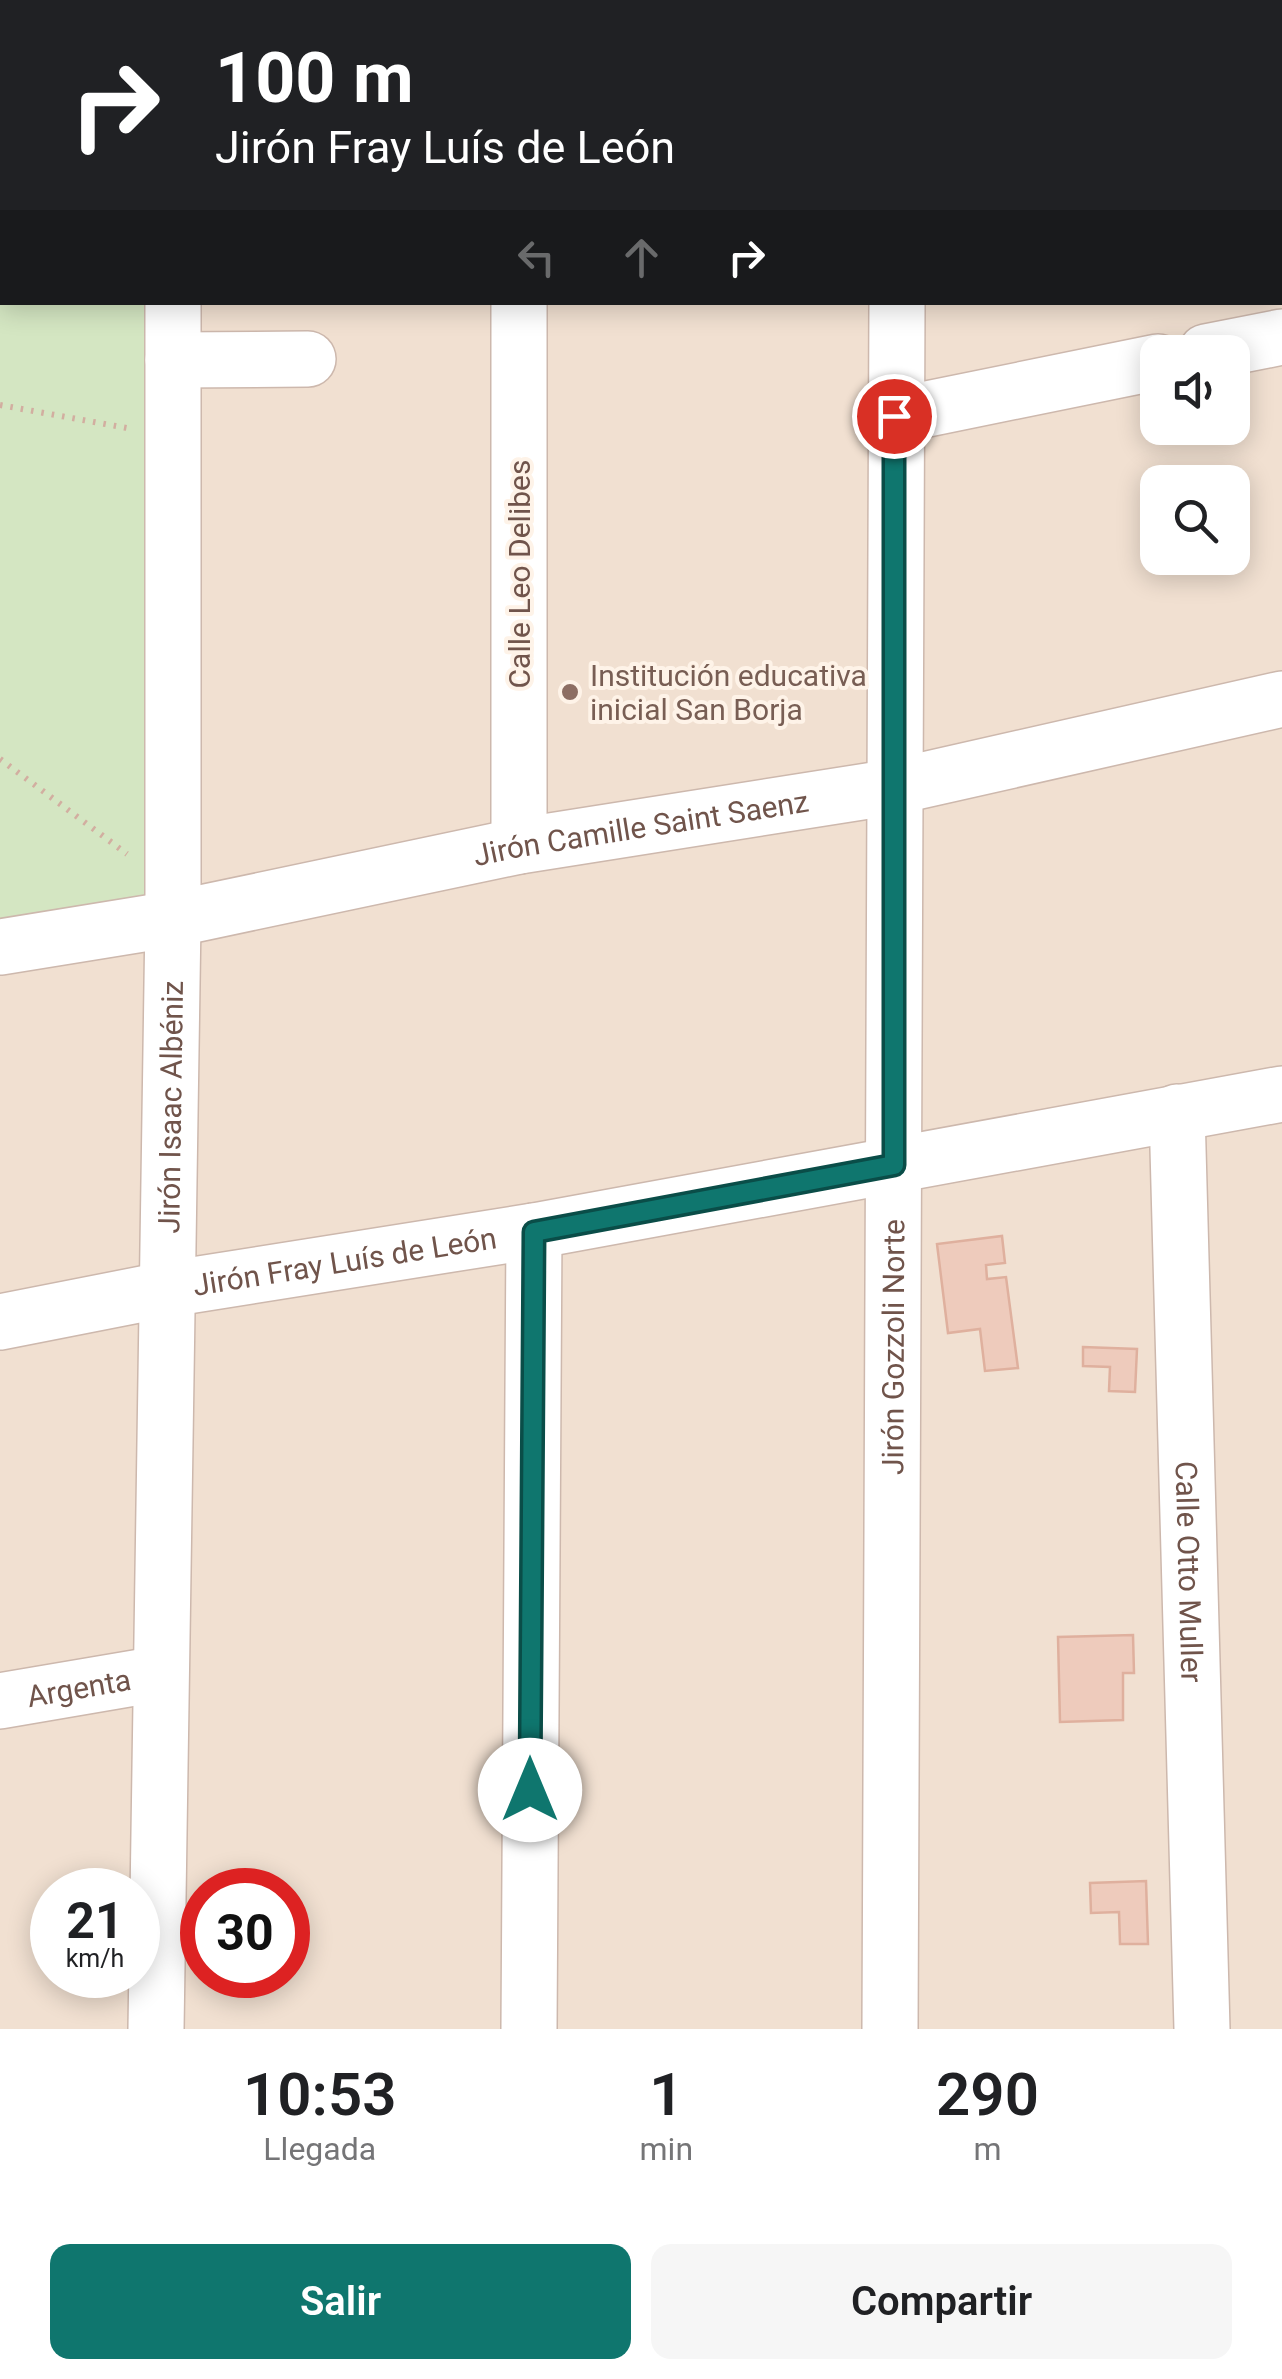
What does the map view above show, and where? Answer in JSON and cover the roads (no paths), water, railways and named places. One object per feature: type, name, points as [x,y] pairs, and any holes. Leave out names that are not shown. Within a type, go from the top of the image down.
[{"type":"street","name":"Jirón Isaac Albéniz","points":[[156,2029],[158,1674],[174,903],[174,305]]},
{"type":"street","name":"Calle Leo Delibes","points":[[519,305],[519,846]]},
{"type":"street","name":"Jirón Gozzoli Norte","points":[[890,2029],[897,305]]},
{"type":"street","points":[[1250,343],[1282,337]]},
{"type":"street","points":[[174,360],[308,359]]},
{"type":"street","points":[[894,416],[1140,366]]},
{"type":"street","name":"Jirón Camille Saint Saenz","points":[[0,947],[174,903],[894,787],[1282,699]]},
{"type":"street","name":"Jirón Fray Luís de León","points":[[0,1322],[168,1289],[534,1232],[1282,1094]]},
{"type":"street","name":"Calle Otto Muller","points":[[1177,1112],[1202,2029]]},
{"type":"street","points":[[529,2029],[534,1232]]},
{"type":"street","name":"Argenta","points":[[0,1702],[158,1674]]},
{"type":"place","name":"Institución educativa inicial San Borja","points":[[570,692]]}]
